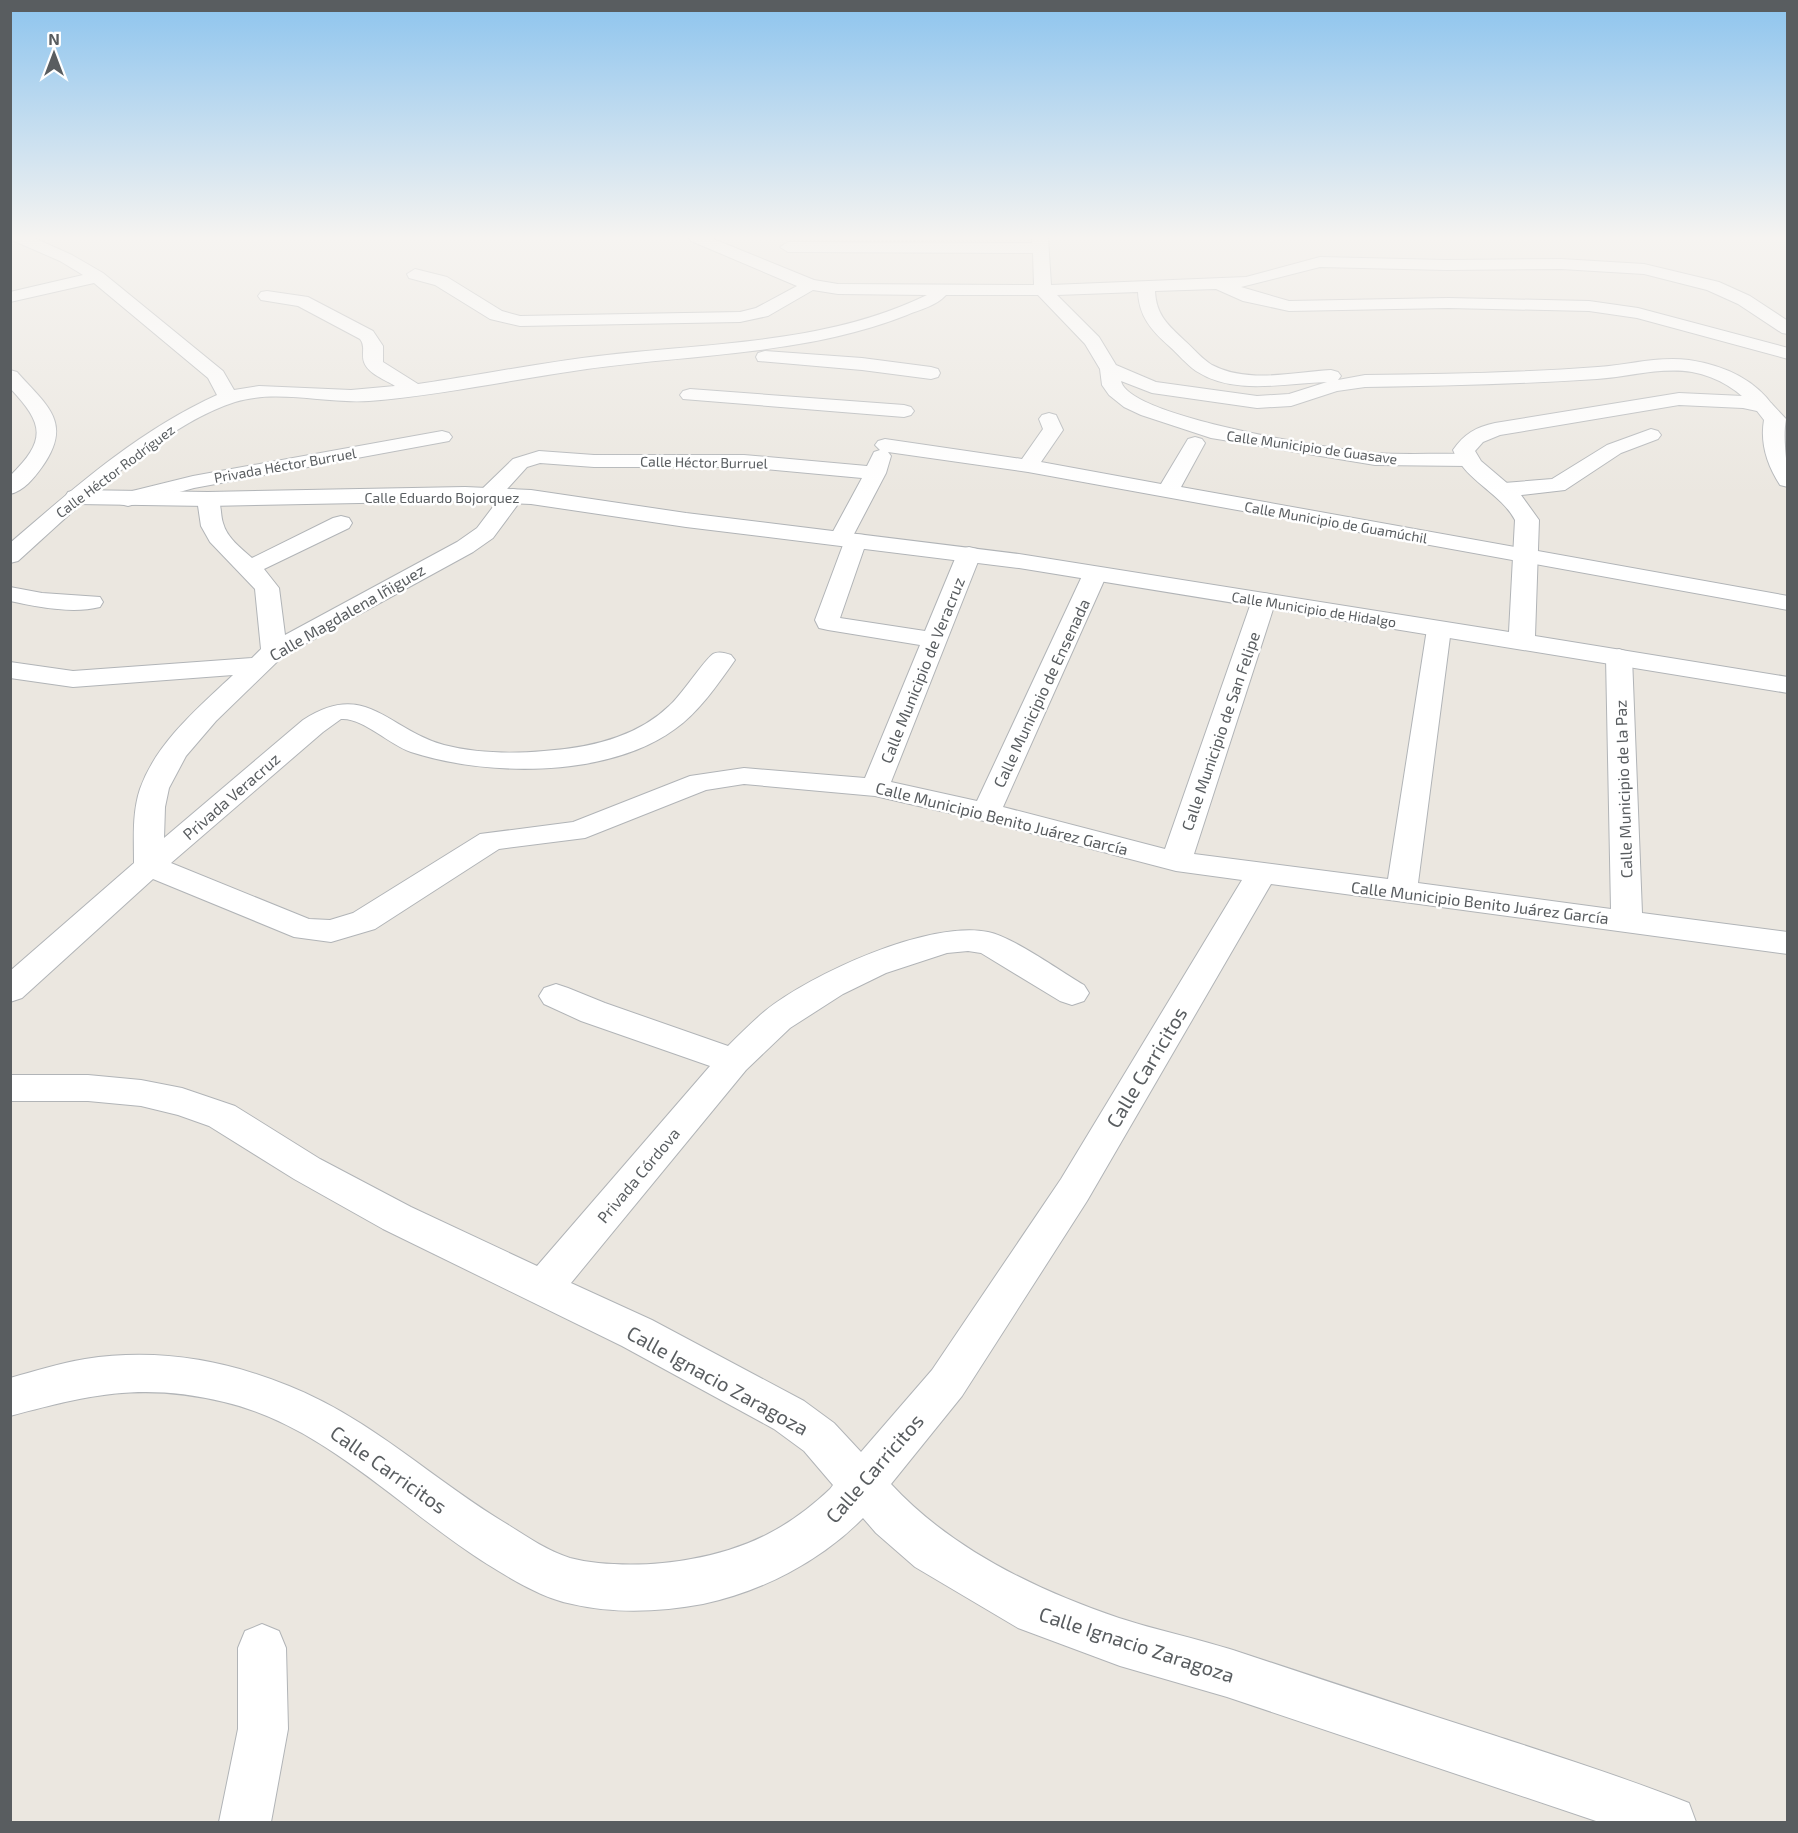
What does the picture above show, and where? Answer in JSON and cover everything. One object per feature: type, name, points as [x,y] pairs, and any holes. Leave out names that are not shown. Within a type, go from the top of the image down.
[{"type":"street","points":[[154,324],[216,375],[228,398]]},
{"type":"street","points":[[345,324],[367,335],[374,346],[373,361],[376,366],[413,389]]},
{"type":"street","points":[[713,351],[762,345],[864,324]]},
{"type":"street","name":"Calle Municipio de Guasave","points":[[1076,324],[1093,341],[1109,369],[1112,385],[1122,397],[1182,424],[1211,432],[1375,459],[1468,460]]},
{"type":"street","points":[[1155,324],[1202,366],[1223,377],[1246,380],[1330,376],[1365,381]]},
{"type":"street","points":[[1677,324],[1788,354]]},
{"type":"street","points":[[713,351],[862,364],[931,373],[904,411],[885,445],[848,539],[827,620],[828,623],[934,640]]},
{"type":"street","name":"Calle Héctor Rodríguez","points":[[10,556],[76,497],[164,432],[192,414],[228,398],[294,392],[359,396],[620,359],[713,351]]},
{"type":"street","points":[[1109,369],[1152,387],[1257,402],[1290,400],[1334,386],[1365,381],[1574,374],[1684,365],[1714,371],[1736,380],[1754,394],[1775,419],[1772,429],[1775,455],[1788,480]]},
{"type":"street","points":[[10,376],[43,415],[48,435],[45,445],[31,466],[10,488]]},
{"type":"street","points":[[690,395],[904,411]]},
{"type":"street","points":[[1522,642],[1527,520],[1523,511],[1504,490],[1468,460],[1464,450],[1475,436],[1496,429],[1679,399],[1723,399],[1764,407]]},
{"type":"street","points":[[1028,466],[1043,441],[1053,430],[1049,419]]},
{"type":"street","points":[[1504,490],[1557,485],[1614,448],[1651,435]]},
{"type":"street","name":"Privada Héctor Burruel","points":[[128,499],[194,482],[442,437]]},
{"type":"street","points":[[1168,491],[1195,443]]},
{"type":"street","name":"Calle Municipio de Guamúchil","points":[[885,445],[1028,466],[1788,603]]},
{"type":"street","name":"Calle Héctor Burruel","points":[[532,458],[546,456],[594,461],[744,461],[875,472]]},
{"type":"street","name":"Calle Magdalena Iñiguez","points":[[149,866],[154,789],[172,755],[194,730],[266,658],[465,547],[490,527],[501,495],[520,463],[532,458]]},
{"type":"street","name":"Calle Eduardo Bojorquez","points":[[76,497],[208,499],[501,495],[589,504],[686,520],[848,539]]},
{"type":"street","points":[[10,670],[73,679],[266,658],[267,588],[221,542],[212,526],[208,499]]},
{"type":"street","points":[[249,568],[341,523]]},
{"type":"street","name":"Calle Municipio de Hidalgo","points":[[848,539],[969,554],[1788,684]]},
{"type":"street","name":"Calle Municipio de Veracruz","points":[[875,787],[969,554]]},
{"type":"street","name":"Calle Municipio de Ensenada","points":[[986,812],[1095,574]]},
{"type":"street","points":[[10,594],[42,600],[91,602]]},
{"type":"street","name":"Calle Municipio de San Felipe","points":[[1176,861],[1264,600]]},
{"type":"street","points":[[1401,892],[1439,629]]},
{"type":"street","name":"Calle Municipio de la Paz","points":[[1619,657],[1627,921]]},
{"type":"street","name":"Privada Veracruz","points":[[149,866],[313,726],[337,712],[357,711],[414,744],[446,754],[486,759],[561,759],[603,751],[663,726],[681,711],[722,660]]},
{"type":"street","name":"Calle Municipio Benito Juárez García","points":[[149,866],[305,929],[331,931],[364,921],[491,841],[575,831],[596,825],[700,782],[744,776],[875,787],[986,812],[1176,861],[1788,944]]},
{"type":"street","points":[[10,990],[149,866]]},
{"type":"street","name":"Calle Carricitos","points":[[10,1397],[83,1378],[133,1372],[176,1374],[225,1383],[276,1400],[345,1434],[469,1527],[528,1563],[570,1581],[618,1587],[668,1587],[726,1576],[784,1551],[822,1527],[862,1485],[947,1383],[1067,1200],[1261,874]]},
{"type":"street","name":"Privada Córdova","points":[[542,1289],[734,1061],[778,1019],[831,986],[874,965],[947,942],[968,940],[989,943],[1072,993]]},
{"type":"street","points":[[556,996],[593,1012],[734,1061]]},
{"type":"street","name":"Calle Ignacio Zaragoza","points":[[10,1088],[88,1088],[141,1093],[182,1102],[222,1116],[307,1169],[397,1218],[637,1333],[789,1415],[819,1437],[892,1518],[930,1551],[1035,1611],[1120,1642],[1227,1673],[1566,1785],[1670,1822]]},
{"type":"street","points":[[245,1822],[262,1729],[262,1648]]}]
